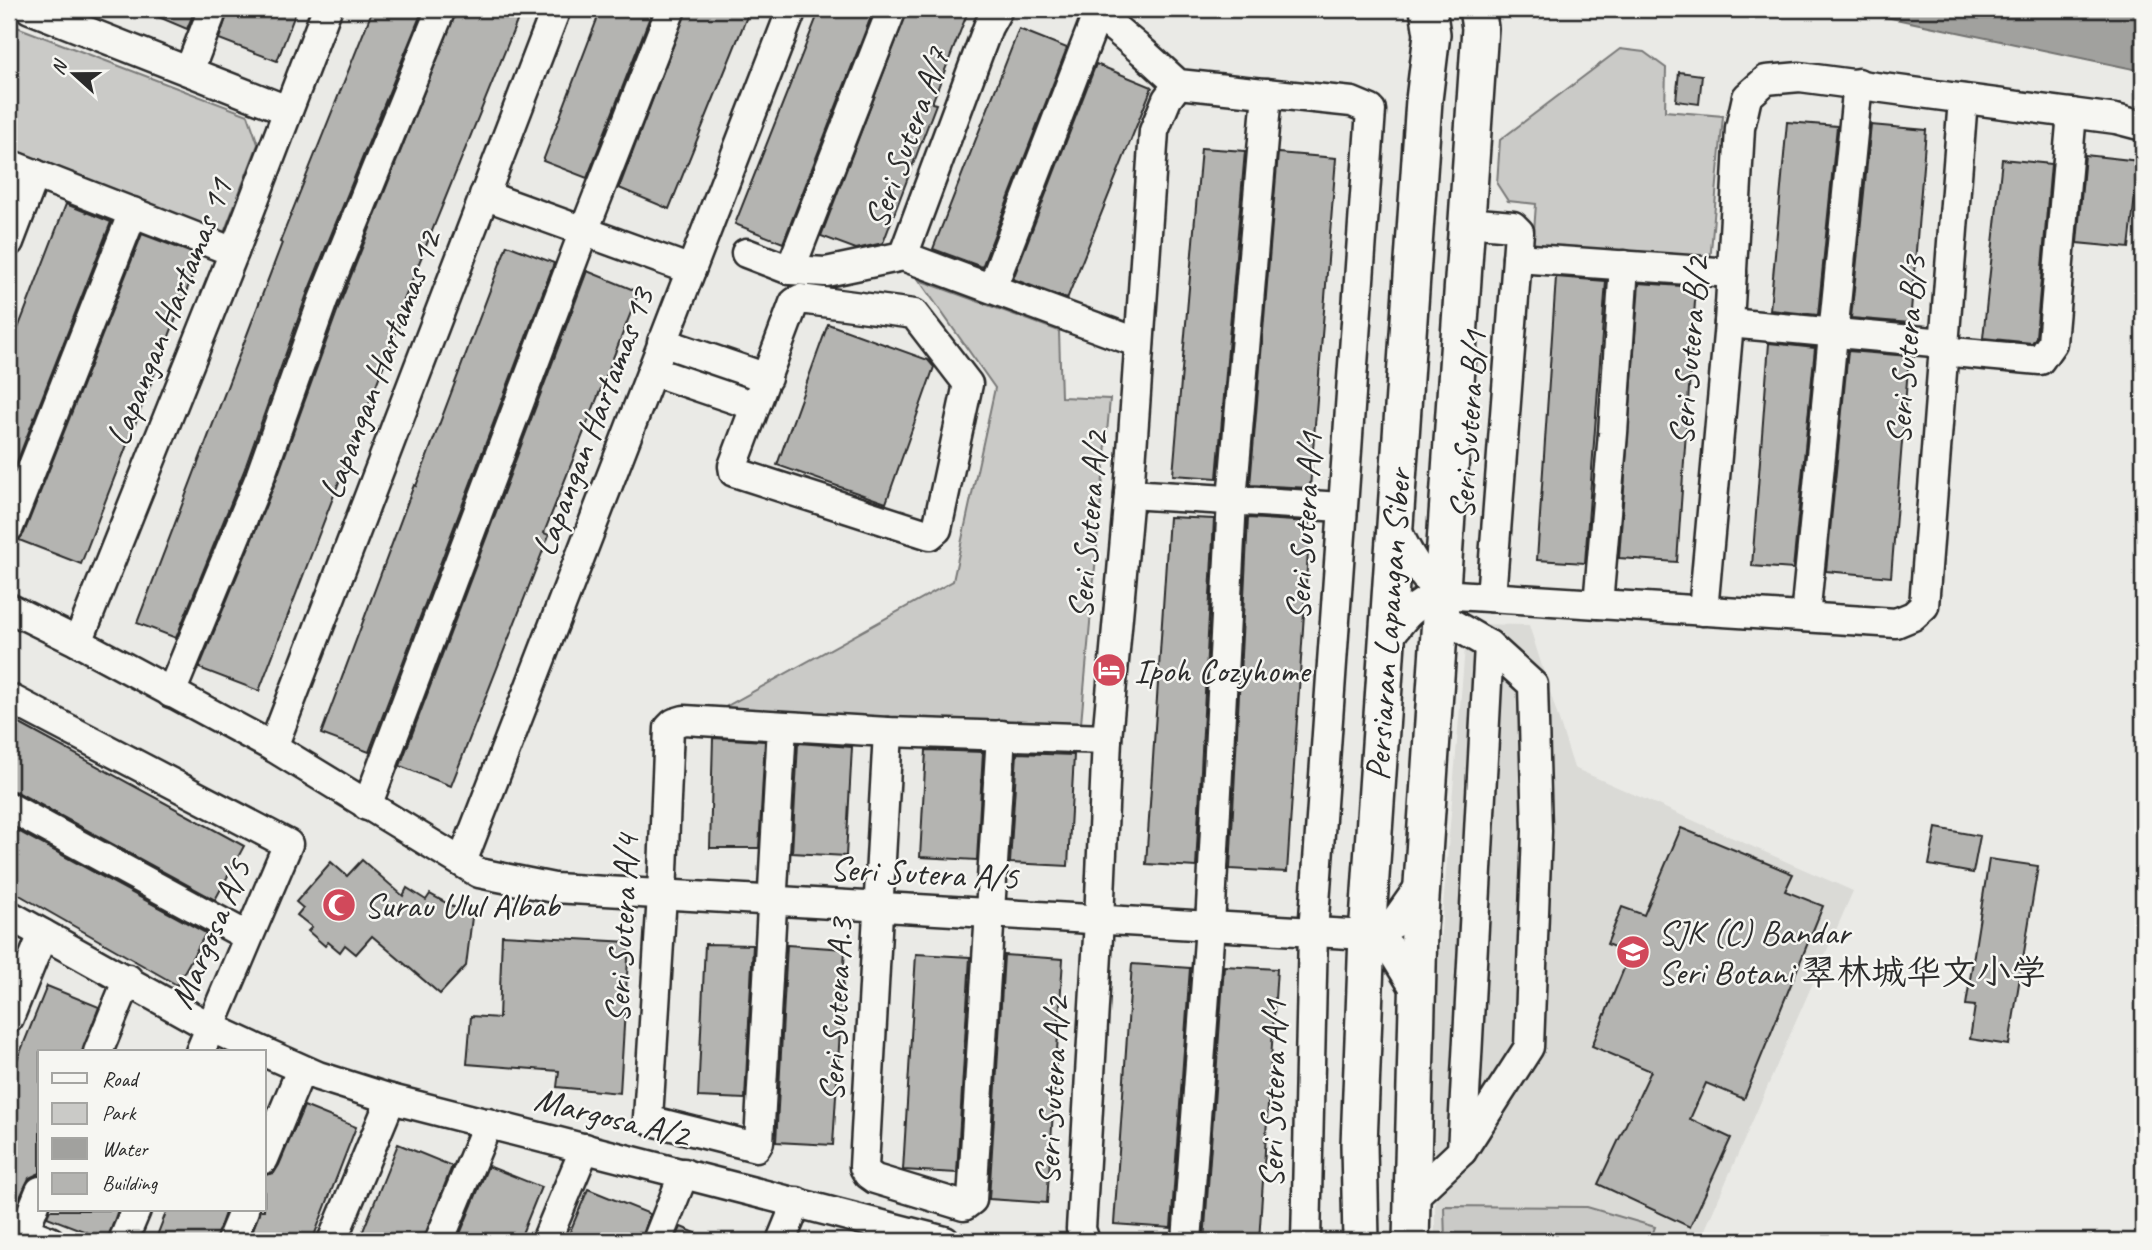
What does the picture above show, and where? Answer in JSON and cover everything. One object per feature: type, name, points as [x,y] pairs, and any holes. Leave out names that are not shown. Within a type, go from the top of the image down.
[{"type":"main road","name":"Persiaran Lapangan Siber","points":[[1361,1241],[1359,1145],[1367,935],[1423,114],[1432,34],[1428,9]]},
{"type":"main road","name":"Persiaran Lapangan Siber","points":[[1411,1241],[1422,883],[1480,28],[1477,9]]},
{"type":"street","points":[[30,9],[94,20],[189,71],[287,110]]},
{"type":"street","points":[[189,71],[213,9]]},
{"type":"street","name":"Lapangan Hartamas 11","points":[[78,642],[234,252],[327,9]]},
{"type":"street","points":[[172,693],[246,513],[323,300],[441,9]]},
{"type":"street","name":"Lapangan Hartamas 12","points":[[273,747],[556,9]]},
{"type":"street","points":[[367,806],[584,231],[671,9]]},
{"type":"street","name":"Lapangan Hartamas 13","points":[[471,867],[662,342],[792,9]]},
{"type":"street","points":[[790,270],[892,9]]},
{"type":"street","name":"Seri Sutera A/7","points":[[903,256],[984,39],[998,9]]},
{"type":"street","points":[[992,288],[1095,12],[1178,84],[1267,93],[1232,500],[1210,926],[1187,1241]]},
{"type":"street","name":"Seri Sutera B/2","points":[[1703,611],[1729,323],[1740,128],[1747,97],[1766,80],[1800,77],[1858,83]]},
{"type":"street","points":[[1387,640],[1400,621],[1417,604],[1440,605],[1491,597],[1805,617],[1858,83],[2116,119],[2143,126]]},
{"type":"street","name":"Seri Sutera A/2","points":[[1083,1235],[1107,739],[1129,494],[1154,131],[1167,99],[1178,84]]},
{"type":"street","name":"Seri Sutera A/1","points":[[1267,93],[1352,102],[1371,110],[1313,932],[1306,1241]]},
{"type":"street","name":"Seri Sutera B/3","points":[[1805,617],[1896,623],[1913,616],[1924,606],[1963,99]]},
{"type":"street","points":[[1729,323],[1833,332],[2040,360],[2052,344],[2072,113]]},
{"type":"street","points":[[9,164],[234,252]]},
{"type":"street","points":[[9,242],[35,174]]},
{"type":"street","points":[[484,195],[691,270]]},
{"type":"street","points":[[9,527],[133,212]]},
{"type":"street","name":"Seri Sutera B/1","points":[[1467,222],[1513,226],[1519,232],[1491,597]]},
{"type":"street","points":[[746,253],[790,270],[826,272],[903,256],[1139,343]]},
{"type":"street","points":[[1517,258],[1732,273]]},
{"type":"street","points":[[1598,604],[1625,265]]},
{"type":"street","points":[[800,299],[914,314],[968,384],[937,529],[930,535],[734,472],[733,466],[766,378],[794,303],[800,299]]},
{"type":"street","points":[[662,342],[766,378]]},
{"type":"street","points":[[652,371],[755,406]]},
{"type":"street","points":[[1129,494],[1342,508]]},
{"type":"street","points":[[1395,525],[1406,552],[1440,605],[1533,685],[1536,831],[1530,1046],[1462,1151],[1411,1199]]},
{"type":"street","name":"Seri Sutera A/5","points":[[9,608],[273,747],[471,867],[554,888],[1367,935]]},
{"type":"street","points":[[1462,1151],[1489,645]]},
{"type":"street","name":"Margosa A/5","points":[[9,698],[288,844],[205,1040]]},
{"type":"street","name":"Seri Sutera A/4","points":[[774,901],[760,1142],[756,1147],[749,1146],[652,1121],[648,1118],[669,728],[684,720],[782,726]]},
{"type":"street","points":[[774,901],[782,726],[1107,739]]},
{"type":"street","name":"Seri Sutera A.3","points":[[888,732],[864,1167],[868,1174],[876,1178],[964,1206],[972,1200],[990,914]]},
{"type":"street","points":[[990,914],[1001,736]]},
{"type":"street","points":[[9,807],[247,936]]},
{"type":"street","points":[[1367,935],[1393,924],[1422,883]]},
{"type":"street","name":"Margosa A/2","points":[[9,915],[128,979],[205,1040],[254,1050]]},
{"type":"street","points":[[9,1018],[44,934]]},
{"type":"street","points":[[1367,935],[1390,948],[1417,992]]},
{"type":"street","points":[[99,1050],[128,979]]},
{"type":"street","name":"Margosa A/2","points":[[266,1053],[300,1069],[391,1099],[797,1202],[893,1235],[945,1241]]},
{"type":"street","points":[[266,1154],[300,1069]]},
{"type":"street","points":[[332,1241],[391,1099]]},
{"type":"street","points":[[439,1241],[488,1123]]},
{"type":"street","points":[[546,1241],[585,1147]]},
{"type":"street","points":[[657,1241],[684,1173]]},
{"type":"street","points":[[38,1194],[16,1228],[50,1241]]},
{"type":"street","points":[[781,1241],[797,1202]]},
{"type":"street","points":[[123,1241],[135,1212]]},
{"type":"street","points":[[231,1241],[243,1212]]},
{"type":"shaded area","name":"SJK (C) Bandar Seri Botani 翠林城华文小学","points":[[1467,624],[1529,625],[1574,768],[1853,891],[1700,1241],[1435,1241],[1434,1014]]},
{"type":"green space","points":[[9,24],[248,115],[258,144],[223,235],[9,152]]},
{"type":"green space","points":[[1620,49],[1644,52],[1666,68],[1665,111],[1723,116],[1710,262],[1533,245],[1536,204],[1508,201],[1497,184],[1500,140]]},
{"type":"green space","points":[[919,280],[1059,331],[1061,397],[1110,399],[1080,735],[711,715],[953,581],[995,388]]},
{"type":"green space","points":[[1444,1206],[1587,1207],[1655,1227],[1650,1241],[1445,1241]]},
{"type":"water","points":[[1848,9],[2143,9],[2143,71]]},
{"type":"building","points":[[140,9],[195,9],[187,29]]},
{"type":"building","points":[[229,9],[297,9],[277,61],[219,39]]},
{"type":"building","points":[[373,9],[423,9],[307,294],[244,471],[176,638],[137,623],[282,243],[280,242]]},
{"type":"building","points":[[457,9],[522,9],[400,310],[404,312],[259,691],[199,668],[275,483],[339,306]]},
{"type":"building","points":[[601,9],[653,9],[587,178],[543,161]]},
{"type":"building","points":[[687,9],[750,9],[669,209],[619,188]]},
{"type":"building","points":[[820,9],[874,9],[783,243],[735,224]]},
{"type":"building","points":[[908,9],[969,9],[932,103],[936,104],[883,243],[856,249],[821,236]]},
{"type":"building","points":[[1019,29],[1067,48],[982,267],[933,249]]},
{"type":"building","points":[[1096,64],[1152,87],[1067,299],[1013,279]]},
{"type":"building","points":[[1679,72],[1702,75],[1699,104],[1676,101]]},
{"type":"building","points":[[1787,122],[1837,126],[1818,315],[1770,310]]},
{"type":"building","points":[[1871,125],[1926,130],[1910,323],[1851,318]]},
{"type":"building","points":[[1201,148],[1245,151],[1217,478],[1173,475]]},
{"type":"building","points":[[1278,153],[1336,158],[1310,488],[1250,485]]},
{"type":"building","points":[[2085,155],[2139,161],[2129,248],[2077,243]]},
{"type":"building","points":[[2002,159],[2051,164],[2036,337],[2032,343],[1983,338]]},
{"type":"building","points":[[66,204],[111,222],[9,482],[9,352]]},
{"type":"building","points":[[142,234],[200,256],[81,564],[19,540]]},
{"type":"building","points":[[507,245],[554,263],[369,752],[321,734]]},
{"type":"building","points":[[587,271],[639,292],[544,533],[549,535],[451,786],[400,766]]},
{"type":"building","points":[[1556,277],[1606,281],[1585,563],[1537,560]]},
{"type":"building","points":[[1639,283],[1696,287],[1677,562],[1619,558]]},
{"type":"building","points":[[828,324],[928,360],[934,367],[886,503],[777,465]]},
{"type":"building","points":[[1769,343],[1815,348],[1793,569],[1752,566]]},
{"type":"building","points":[[1848,351],[1909,356],[1891,577],[1826,571]]},
{"type":"building","points":[[1169,517],[1214,519],[1196,867],[1146,864]]},
{"type":"building","points":[[1248,518],[1310,522],[1287,872],[1230,869]]},
{"type":"building","points":[[9,718],[244,846],[215,900],[9,790]]},
{"type":"building","points":[[713,738],[765,741],[759,848],[710,848]]},
{"type":"building","points":[[798,743],[852,747],[846,856],[792,853]]},
{"type":"building","points":[[926,750],[983,752],[977,860],[920,857]]},
{"type":"building","points":[[1017,753],[1074,755],[1068,866],[1010,863]]},
{"type":"building","points":[[9,826],[206,933],[177,985],[9,889]]},
{"type":"building","points":[[1681,828],[1793,874],[1785,891],[1823,906],[1744,1099],[1706,1083],[1690,1119],[1731,1138],[1690,1227],[1598,1184],[1651,1071],[1592,1046],[1630,954],[1607,944],[1622,907],[1644,915]]},
{"type":"building","points":[[1936,828],[1980,836],[1973,873],[1929,865]]},
{"type":"building","points":[[1989,859],[2038,866],[2009,1045],[1970,1039],[1975,1006],[1966,1005]]},
{"type":"building","points":[[362,860],[403,896],[407,888],[426,900],[430,894],[472,917],[466,966],[440,994],[372,936],[356,954],[345,945],[340,952],[328,942],[325,946],[308,931],[312,927],[297,915],[303,908],[296,902],[331,862],[347,876]]},
{"type":"building","points":[[502,935],[629,942],[620,1093],[557,1087],[559,1071],[467,1064],[471,1016],[499,1018]]},
{"type":"building","points":[[705,944],[753,945],[745,1099],[698,1097]]},
{"type":"building","points":[[787,945],[845,949],[833,1145],[776,1142]]},
{"type":"building","points":[[916,954],[970,957],[957,1173],[903,1170]]},
{"type":"building","points":[[1004,955],[1063,959],[1047,1203],[989,1199]]},
{"type":"building","points":[[1132,964],[1190,968],[1171,1228],[1114,1224]]},
{"type":"building","points":[[1224,966],[1277,969],[1259,1241],[1204,1241]]},
{"type":"building","points":[[47,986],[99,1007],[83,1050],[38,1050],[38,1174],[29,1178],[17,1204],[9,1201],[9,1080]]},
{"type":"building","points":[[304,1106],[356,1127],[312,1241],[249,1241],[259,1212],[266,1212],[266,1175],[274,1173]]},
{"type":"building","points":[[398,1144],[452,1166],[423,1241],[359,1241]]},
{"type":"building","points":[[488,1166],[541,1187],[519,1241],[457,1241]]},
{"type":"building","points":[[588,1189],[650,1214],[641,1241],[566,1241]]},
{"type":"building","points":[[49,1212],[117,1212],[107,1240],[47,1217]]},
{"type":"building","points":[[166,1212],[225,1212],[215,1241],[155,1241]]},
{"type":"building","points":[[681,1227],[715,1241],[675,1241]]},
{"type":"place","name":"Ipoh Cozyhome","points":[[1109,670]]},
{"type":"place","name":"Surau Ulul Albab","points":[[339,905]]},
{"type":"place","name":"SJK (C) Bandar Seri Botani 翠林城华文小学","points":[[1633,952]]}]
